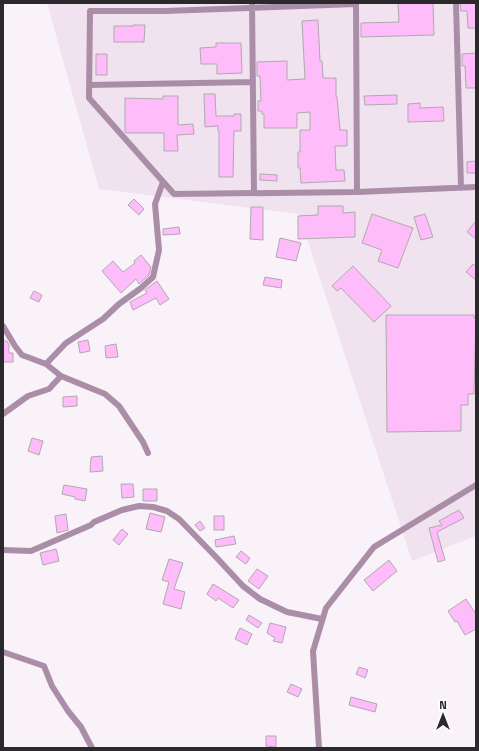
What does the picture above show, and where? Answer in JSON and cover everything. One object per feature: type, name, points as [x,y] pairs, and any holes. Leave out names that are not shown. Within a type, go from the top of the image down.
[{"type":"street","points":[[456,3],[461,188]]},
{"type":"street","points":[[357,192],[356,4],[252,5],[165,11],[90,12],[89,98],[174,194],[357,192],[476,187]]},
{"type":"street","points":[[252,5],[254,193]]},
{"type":"street","points":[[89,85],[253,82]]},
{"type":"street","points":[[46,364],[66,343],[103,319],[153,277],[159,250],[155,204],[163,182]]},
{"type":"street","points":[[3,326],[22,355],[46,364],[61,376],[105,394],[119,406],[148,453]]},
{"type":"street","points":[[3,414],[28,396],[49,388],[61,376]]},
{"type":"street","points":[[319,748],[312,650],[326,608],[374,547],[476,485]]},
{"type":"street","points":[[3,550],[31,551],[122,510],[139,506],[153,506],[168,511],[179,519],[243,586],[260,599],[287,612],[322,619]]},
{"type":"street","points":[[3,652],[44,666],[52,686],[68,711],[81,727],[92,748]]},
{"type":"shaded area","points":[[47,3],[476,3],[476,536],[412,561],[299,214],[99,189]]},
{"type":"building","points":[[398,3],[433,3],[434,35],[361,37],[361,23],[399,22]]},
{"type":"building","points":[[460,3],[476,3],[476,28],[468,28],[467,11],[461,11]]},
{"type":"building","points":[[318,20],[320,61],[322,61],[323,78],[336,78],[336,97],[340,130],[347,130],[347,146],[335,146],[336,170],[344,170],[345,181],[301,183],[300,168],[298,168],[300,130],[310,130],[310,112],[297,113],[297,128],[264,128],[264,114],[262,114],[262,111],[258,111],[258,101],[261,101],[260,76],[257,76],[257,62],[287,61],[287,80],[305,79],[302,21]]},
{"type":"building","points":[[145,25],[144,42],[114,42],[114,26]]},
{"type":"building","points":[[216,43],[241,43],[242,73],[217,74],[217,64],[201,64],[200,48],[216,47]]},
{"type":"building","points":[[476,53],[476,88],[466,88],[465,66],[462,66],[462,54]]},
{"type":"building","points":[[96,54],[107,54],[107,75],[96,75]]},
{"type":"building","points":[[204,94],[215,94],[216,116],[234,116],[234,114],[241,114],[241,131],[234,131],[233,177],[219,177],[219,131],[218,126],[205,127]]},
{"type":"building","points":[[397,95],[397,104],[365,105],[364,96]]},
{"type":"building","points":[[163,96],[178,96],[178,125],[193,124],[194,134],[177,135],[178,151],[164,151],[164,133],[125,132],[125,98],[163,99]]},
{"type":"building","points":[[420,103],[420,108],[443,107],[444,121],[408,122],[408,104]]},
{"type":"building","points":[[476,161],[476,173],[467,173],[467,162]]},
{"type":"building","points":[[260,174],[277,175],[277,181],[260,180]]},
{"type":"building","points":[[134,199],[144,209],[139,215],[128,205]]},
{"type":"building","points":[[318,206],[343,206],[343,213],[355,212],[355,237],[298,239],[298,216],[318,215]]},
{"type":"building","points":[[251,207],[263,207],[263,240],[250,239]]},
{"type":"building","points":[[372,214],[413,228],[398,268],[378,261],[382,250],[362,243]]},
{"type":"building","points":[[425,214],[433,237],[421,240],[414,217]]},
{"type":"building","points":[[476,221],[476,239],[467,232]]},
{"type":"building","points":[[179,227],[180,234],[163,235],[163,229]]},
{"type":"building","points":[[280,238],[301,243],[296,261],[276,257]]},
{"type":"building","points":[[141,255],[151,267],[149,275],[139,284],[136,279],[121,293],[102,271],[113,261],[123,272],[135,263],[134,261]]},
{"type":"building","points":[[473,264],[476,267],[476,280],[466,272]]},
{"type":"building","points":[[353,266],[391,306],[374,322],[341,288],[337,291],[332,286]]},
{"type":"building","points":[[265,277],[282,280],[281,288],[263,285]]},
{"type":"building","points":[[157,281],[169,299],[160,305],[156,298],[133,310],[130,302],[147,293],[145,290]]},
{"type":"building","points":[[34,291],[42,295],[39,302],[30,298]]},
{"type":"building","points":[[386,315],[474,315],[474,318],[476,318],[474,394],[468,394],[468,405],[461,405],[461,431],[387,432]]},
{"type":"building","points":[[88,340],[90,351],[80,353],[78,342]]},
{"type":"building","points":[[3,341],[7,341],[9,345],[9,353],[13,353],[13,362],[3,362]]},
{"type":"building","points":[[116,344],[118,357],[106,358],[105,346]]},
{"type":"building","points":[[77,396],[77,406],[63,407],[63,397]]},
{"type":"building","points":[[32,438],[43,441],[39,455],[28,451]]},
{"type":"building","points":[[102,456],[103,471],[90,472],[91,457]]},
{"type":"building","points":[[121,484],[133,484],[134,497],[122,498]]},
{"type":"building","points":[[64,485],[87,489],[85,501],[62,494]]},
{"type":"building","points":[[143,489],[157,489],[157,501],[143,501]]},
{"type":"building","points":[[459,510],[464,518],[437,532],[445,560],[438,562],[429,528],[442,525],[439,521]]},
{"type":"building","points":[[150,513],[165,517],[161,532],[146,529]]},
{"type":"building","points":[[66,514],[68,530],[57,533],[55,516]]},
{"type":"building","points":[[214,516],[224,516],[224,530],[214,530]]},
{"type":"building","points":[[200,521],[205,528],[200,531],[195,525]]},
{"type":"building","points":[[122,529],[128,534],[119,545],[113,540]]},
{"type":"building","points":[[234,536],[236,544],[216,547],[215,540]]},
{"type":"building","points":[[56,549],[59,561],[43,565],[40,553]]},
{"type":"building","points":[[241,551],[250,558],[246,564],[236,557]]},
{"type":"building","points":[[169,559],[183,563],[174,589],[185,592],[181,609],[163,604],[169,582],[162,580]]},
{"type":"building","points":[[389,560],[397,571],[373,591],[364,580]]},
{"type":"building","points":[[257,569],[268,576],[259,589],[248,581]]},
{"type":"building","points":[[213,584],[239,600],[233,608],[218,598],[216,601],[207,594]]},
{"type":"building","points":[[466,599],[476,614],[476,629],[465,635],[457,621],[455,622],[448,611]]},
{"type":"building","points":[[249,615],[262,623],[258,628],[246,620]]},
{"type":"building","points":[[270,623],[286,627],[282,643],[273,641],[275,638],[267,633]]},
{"type":"building","points":[[240,628],[252,634],[247,645],[235,639]]},
{"type":"building","points":[[359,667],[368,670],[365,678],[356,674]]},
{"type":"building","points":[[291,684],[302,689],[298,697],[287,692]]},
{"type":"building","points":[[351,697],[377,704],[375,712],[349,705]]},
{"type":"building","points":[[266,736],[276,736],[276,747],[266,746]]}]
